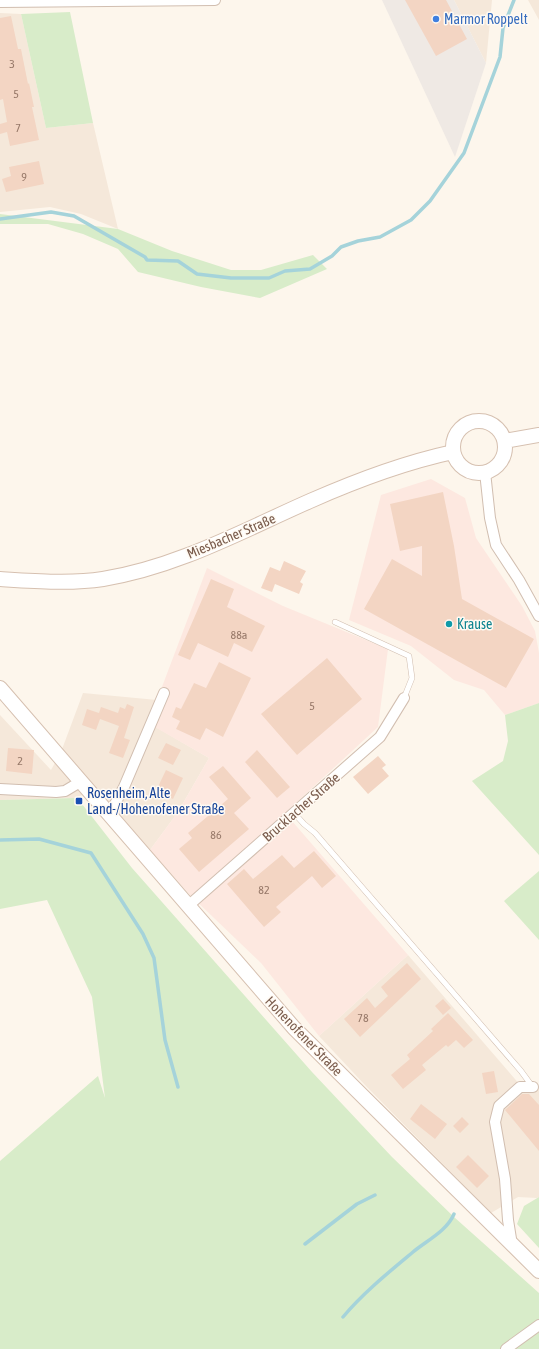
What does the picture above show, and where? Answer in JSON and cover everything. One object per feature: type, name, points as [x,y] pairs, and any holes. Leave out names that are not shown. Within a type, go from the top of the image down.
[{"type":"main road","points":[[478,420],[495,426],[502,432],[505,441],[506,449],[504,457],[493,469],[485,472],[477,473],[465,469],[456,460],[453,452],[453,443],[456,434],[462,427],[470,422],[478,420]]},
{"type":"main road","points":[[505,441],[539,435]]},
{"type":"main road","name":"Miesbacher Straße","points":[[0,579],[37,582],[102,579],[147,569],[188,555],[310,501],[346,487],[439,455],[453,452]]},
{"type":"main road","name":"Hohenofener Straße","points":[[0,688],[294,1028],[539,1271]]},
{"type":"street","points":[[0,2],[215,0]]},
{"type":"street","points":[[485,472],[490,518],[496,545],[519,580],[539,616]]},
{"type":"street","points":[[109,815],[124,787],[164,693]]},
{"type":"street","name":"Brucklacher Straße","points":[[188,906],[380,737],[404,698]]},
{"type":"street","points":[[0,790],[56,792],[65,791],[80,782]]},
{"type":"street","points":[[512,1245],[508,1220],[505,1178],[495,1122],[499,1106],[520,1087],[532,1087]]},
{"type":"street","points":[[506,1349],[539,1325]]},
{"type":"lane","points":[[335,622],[409,656],[412,678],[404,698]]},
{"type":"lane","points":[[294,813],[315,833],[516,1065],[532,1087]]},
{"type":"shaded area","points":[[382,0],[454,0],[486,63],[455,157]]},
{"type":"shaded area","points":[[454,0],[492,0],[486,63]]},
{"type":"shaded area","points":[[528,0],[539,0],[539,20]]},
{"type":"shaded area","points":[[0,13],[21,14],[46,128],[93,123],[118,229],[81,214],[50,207],[0,212]]},
{"type":"shaded area","points":[[431,479],[465,498],[476,538],[522,606],[535,631],[539,653],[539,703],[505,715],[484,690],[454,680],[411,646],[349,620],[381,495]]},
{"type":"shaded area","points":[[207,568],[283,606],[388,649],[378,727],[285,813],[408,955],[319,1036],[261,963],[190,895],[150,850],[178,812],[209,758],[146,722],[157,700]]},
{"type":"shaded area","points":[[83,693],[157,700],[147,722],[209,758],[178,812],[150,850],[97,789],[75,798],[0,800],[0,715],[51,770],[61,752]]},
{"type":"shaded area","points":[[408,955],[521,1086],[539,1087],[539,1197],[518,1197],[491,1213],[319,1036]]},
{"type":"green space","points":[[70,12],[93,123],[46,128],[21,14]]},
{"type":"green space","points":[[0,214],[118,229],[172,251],[231,270],[261,270],[313,255],[327,269],[260,298],[201,287],[138,272],[118,249],[83,234],[48,224],[0,224]]},
{"type":"green space","points":[[539,703],[539,855],[472,781],[503,761],[508,741],[505,715]]},
{"type":"green space","points":[[75,798],[82,804],[132,868],[312,1072],[392,1157],[454,1217],[539,1293],[539,1349],[0,1349],[0,1161],[98,1076],[105,1098],[92,997],[47,900],[0,909],[0,800]]},
{"type":"green space","points":[[539,871],[539,940],[504,901]]},
{"type":"green space","points":[[539,1197],[539,1248],[517,1224],[524,1206]]},
{"type":"building","name":"Marmor Roppelt","points":[[405,0],[446,0],[467,39],[436,56]]},
{"type":"building","points":[[11,16],[18,49],[21,49],[28,84],[29,83],[39,140],[10,146],[7,132],[0,134],[0,124],[7,122],[3,99],[0,100],[0,18]]},
{"type":"building","points":[[39,161],[44,184],[6,192],[2,179],[11,176],[9,167]]},
{"type":"building","name":"Krause","points":[[443,492],[454,546],[462,599],[534,639],[506,688],[364,609],[392,559],[422,576],[422,546],[400,551],[390,504]]},
{"type":"building","points":[[284,561],[306,571],[300,582],[303,584],[299,594],[275,584],[272,592],[261,588],[270,567],[280,571]]},
{"type":"building","points":[[211,579],[234,589],[227,607],[265,626],[252,652],[234,643],[228,657],[198,643],[190,660],[178,655]]},
{"type":"building","points":[[327,658],[362,699],[297,755],[261,714]]},
{"type":"building","points":[[219,662],[251,678],[223,737],[206,728],[200,740],[176,729],[180,721],[172,717],[176,707],[181,709],[194,683],[206,688]]},
{"type":"building","points":[[127,704],[134,707],[124,738],[130,740],[123,758],[109,753],[119,726],[100,719],[96,730],[82,725],[87,709],[99,713],[101,707],[118,713],[120,707],[125,709]]},
{"type":"building","points":[[166,743],[181,750],[173,765],[158,758]]},
{"type":"building","points":[[8,748],[34,750],[32,774],[6,771]]},
{"type":"building","points":[[257,750],[290,787],[277,798],[245,762]]},
{"type":"building","points":[[378,756],[386,765],[382,768],[389,776],[368,794],[353,777]]},
{"type":"building","points":[[223,766],[251,798],[234,813],[249,829],[199,872],[179,849],[192,838],[188,833],[228,799],[209,777]]},
{"type":"building","points":[[166,770],[183,778],[173,799],[156,791]]},
{"type":"building","points":[[314,851],[336,876],[322,888],[312,876],[276,907],[281,912],[264,927],[227,884],[244,869],[253,879],[282,855],[294,868]]},
{"type":"building","points":[[407,963],[421,979],[360,1037],[344,1019],[367,998],[375,1008],[388,996],[381,987]]},
{"type":"building","points":[[443,999],[451,1008],[443,1015],[435,1006]]},
{"type":"building","points":[[448,1013],[473,1040],[464,1048],[456,1040],[448,1047],[446,1045],[422,1065],[426,1070],[403,1089],[391,1075],[410,1059],[407,1055],[433,1031],[431,1029]]},
{"type":"building","points":[[494,1071],[498,1092],[486,1094],[482,1073]]},
{"type":"building","points":[[522,1094],[529,1094],[539,1105],[539,1151],[505,1110]]},
{"type":"building","points":[[421,1104],[447,1124],[435,1139],[410,1119]]},
{"type":"building","points":[[462,1117],[469,1124],[460,1133],[453,1126]]},
{"type":"building","points":[[468,1155],[489,1176],[477,1188],[456,1167]]},
{"type":"waterway","points":[[0,219],[51,212],[74,216],[145,257],[147,260],[178,261],[197,274],[231,278],[269,278],[285,271],[310,269],[332,256],[341,247],[358,241],[380,237],[411,220],[430,201],[464,153],[500,57],[503,28],[514,0]]},
{"type":"waterway","points":[[0,840],[39,839],[91,853],[143,934],[154,958],[165,1040],[178,1087]]},
{"type":"waterway","points":[[305,1244],[357,1204],[375,1195]]},
{"type":"waterway","points":[[343,1317],[376,1283],[441,1231],[451,1220],[454,1214]]},
{"type":"place","name":"Marmor Roppelt","points":[[436,19]]},
{"type":"place","name":"Krause","points":[[449,624]]},
{"type":"place","name":"Rosenheim, Alte Land-/Hohenofener Straße","points":[[79,801]]}]
